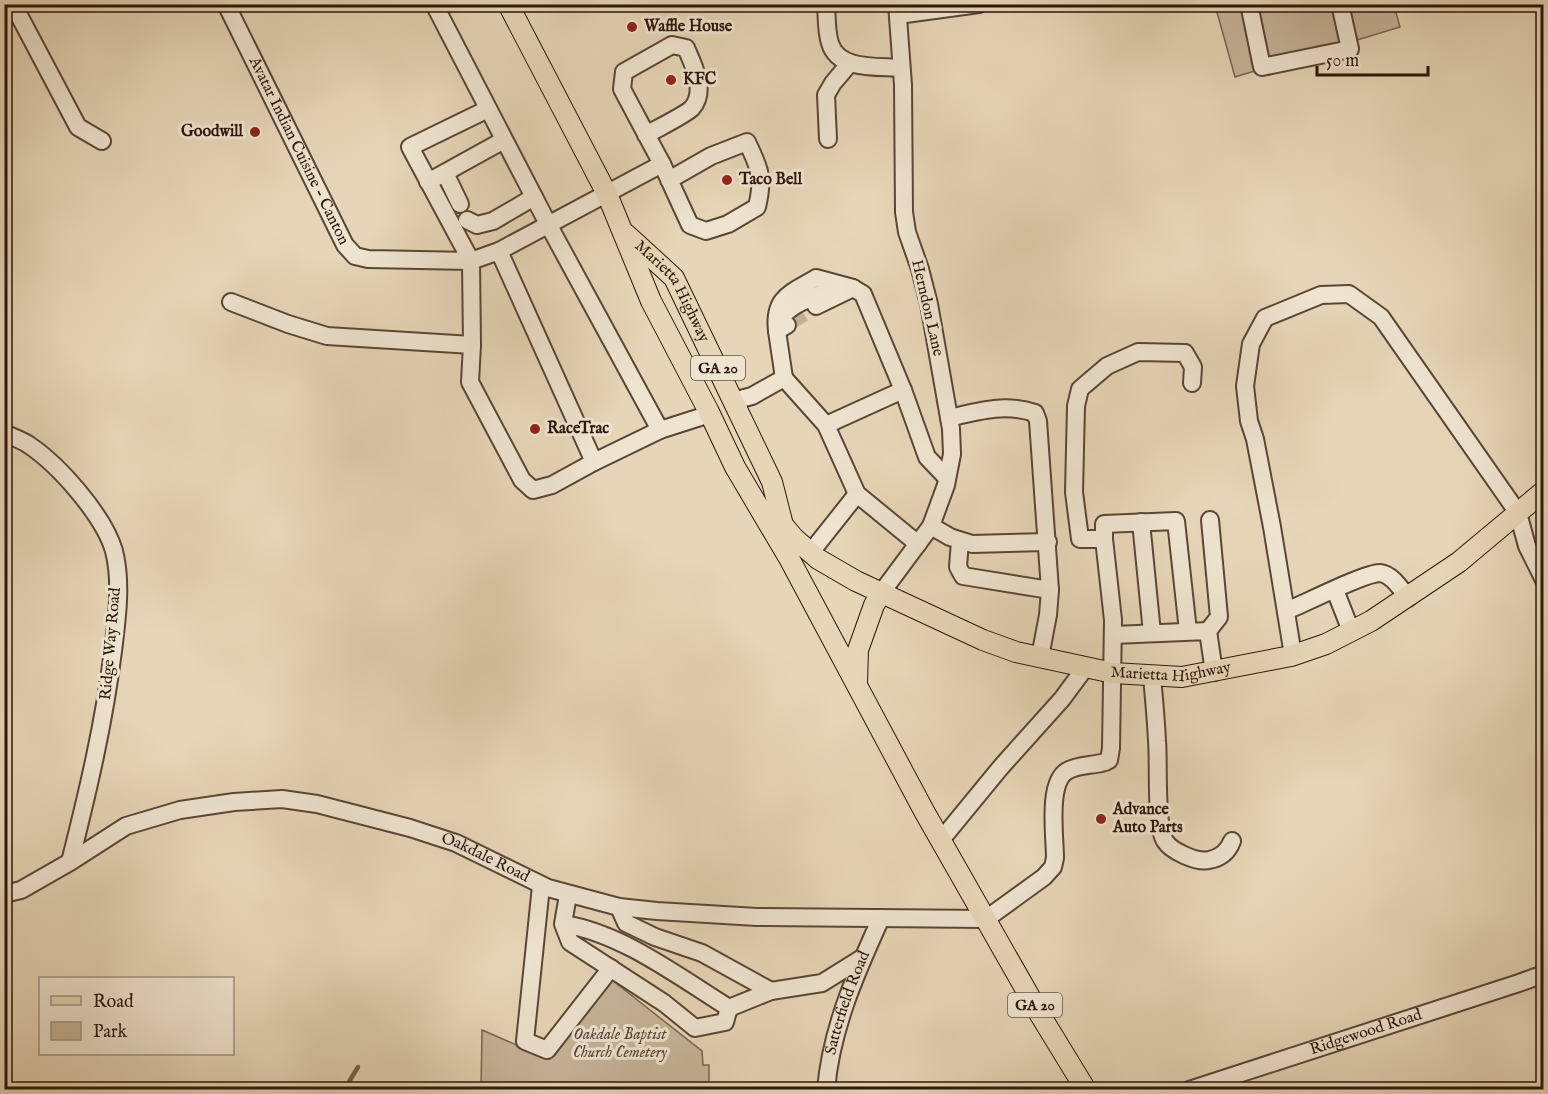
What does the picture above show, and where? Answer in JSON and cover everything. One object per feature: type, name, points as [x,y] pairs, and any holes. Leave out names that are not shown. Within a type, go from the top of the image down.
[{"type":"main road","name":"Marietta Highway","points":[[508,4],[608,194],[651,301],[735,467],[790,560],[986,919]]},
{"type":"main road","name":"Marietta Highway","points":[[622,230],[675,278],[772,482],[783,525]]},
{"type":"main road","name":"Marietta Highway","points":[[735,467],[794,538],[811,552],[856,581],[983,640],[1016,652],[1085,668],[1152,677],[1182,677],[1214,672],[1293,656],[1326,644],[1408,598],[1459,562],[1544,490]]},
{"type":"main road","name":"GA 20","points":[[857,683],[858,650],[874,605],[882,592]]},
{"type":"main road","name":"GA 20","points":[[986,919],[1086,1089]]},
{"type":"street","points":[[13,4],[78,127],[102,141]]},
{"type":"street","name":"Avatar Indian Cuisine - Canton","points":[[226,4],[345,245],[355,256],[368,259],[471,261]]},
{"type":"street","points":[[434,4],[548,224],[660,430]]},
{"type":"street","points":[[826,4],[829,42],[836,55],[850,63],[901,68]]},
{"type":"street","points":[[897,10],[979,4]]},
{"type":"street","points":[[1249,4],[1262,67],[1350,49],[1340,4]]},
{"type":"street","name":"Herndon Lane","points":[[882,592],[931,526],[946,485],[952,454],[949,418],[929,304],[907,232],[904,212],[901,68],[897,10]]},
{"type":"street","points":[[646,135],[693,108],[699,93],[696,72],[686,48],[672,45],[624,72],[622,88],[646,135],[662,164],[669,180],[690,225],[706,231],[728,224],[757,207],[762,186],[758,164],[747,142],[711,156],[669,180]]},
{"type":"street","points":[[828,139],[826,95],[850,63]]},
{"type":"street","points":[[488,109],[410,147],[471,261],[470,382],[522,480],[533,490],[552,486],[594,462],[660,430],[710,414]]},
{"type":"street","points":[[429,182],[504,140]]},
{"type":"street","points":[[471,261],[500,251],[662,164]]},
{"type":"street","points":[[445,173],[460,204]]},
{"type":"street","points":[[467,220],[477,225],[493,221],[534,197]]},
{"type":"street","points":[[500,251],[594,462]]},
{"type":"street","points":[[816,306],[853,288]]},
{"type":"street","points":[[918,544],[857,494],[826,425],[784,378],[783,327],[779,319],[812,297],[831,290],[853,288],[863,294],[903,390],[927,457],[947,478]]},
{"type":"street","points":[[1293,656],[1256,439],[1249,421],[1245,386],[1251,344],[1265,318],[1321,295],[1349,294],[1381,317],[1518,513],[1527,546],[1544,580]]},
{"type":"street","points":[[231,302],[327,336],[472,345]]},
{"type":"street","points":[[1104,539],[1080,538],[1074,492],[1076,406],[1080,389],[1107,366],[1138,352],[1185,353],[1193,367],[1192,383]]},
{"type":"street","points":[[733,401],[752,396],[784,378]]},
{"type":"street","points":[[826,425],[903,390]]},
{"type":"street","points":[[949,418],[994,408],[1027,410],[1035,413],[1038,421],[1050,590],[1040,657]]},
{"type":"street","name":"Ridge Way Road","points":[[4,433],[29,444],[72,484],[106,530],[117,568],[116,621],[106,704],[89,792],[70,861]]},
{"type":"street","points":[[811,552],[857,494]]},
{"type":"street","points":[[1210,520],[1219,617],[1208,631],[1214,672]]},
{"type":"street","points":[[986,919],[1044,878],[1053,867],[1055,858],[1054,798],[1058,780],[1065,772],[1076,767],[1099,764],[1109,760],[1113,635],[1104,524],[1176,521],[1188,632]]},
{"type":"street","points":[[1141,522],[1152,633]]},
{"type":"street","points":[[931,526],[960,541],[972,544],[1048,542]]},
{"type":"street","points":[[960,541],[958,567],[963,576],[1050,590]]},
{"type":"street","points":[[1286,611],[1380,573],[1391,578],[1408,598]]},
{"type":"street","points":[[1335,590],[1351,631]]},
{"type":"street","points":[[1113,635],[1208,631]]},
{"type":"street","points":[[941,840],[1001,767],[1062,699],[1085,668]]},
{"type":"street","points":[[1152,677],[1158,741],[1159,808],[1163,839],[1172,850],[1205,861],[1221,857],[1232,841]]},
{"type":"street","name":"Oakdale Road","points":[[4,894],[21,890],[126,826],[180,810],[234,802],[282,799],[317,804],[410,828],[447,840],[541,886],[619,907],[710,915],[986,919]]},
{"type":"street","points":[[541,886],[525,1041],[547,1050],[611,968]]},
{"type":"street","points":[[568,895],[563,924],[570,942],[664,1003],[695,1028],[724,1022],[729,1008],[771,991],[822,983],[862,958]]},
{"type":"street","points":[[619,907],[626,923],[655,937],[702,953],[771,991]]},
{"type":"street","name":"Satterfield Road","points":[[826,1089],[828,1066],[847,994],[881,918]]},
{"type":"street","points":[[563,924],[580,927],[646,956],[729,1008]]},
{"type":"street","name":"Ridgewood Road","points":[[1189,1089],[1544,974]]},
{"type":"green space","points":[[1215,5],[1394,5],[1400,27],[1235,77]]},
{"type":"green space","name":"Oakdale Baptist Church Cemetery","points":[[612,980],[702,1051],[703,1065],[709,1065],[709,1086],[725,1085],[725,1090],[481,1090],[482,1030],[549,1059]]},
{"type":"waterway","points":[[344,1090],[358,1067]]},
{"type":"tunnel","points":[[790,322],[816,306]]},
{"type":"place","name":"Waffle House","points":[[632,27]]},
{"type":"place","name":"KFC","points":[[671,80]]},
{"type":"place","name":"Goodwill","points":[[255,132]]},
{"type":"place","name":"Taco Bell","points":[[727,180]]},
{"type":"place","name":"RaceTrac","points":[[535,429]]},
{"type":"place","name":"Advance Auto Parts","points":[[1101,819]]}]
